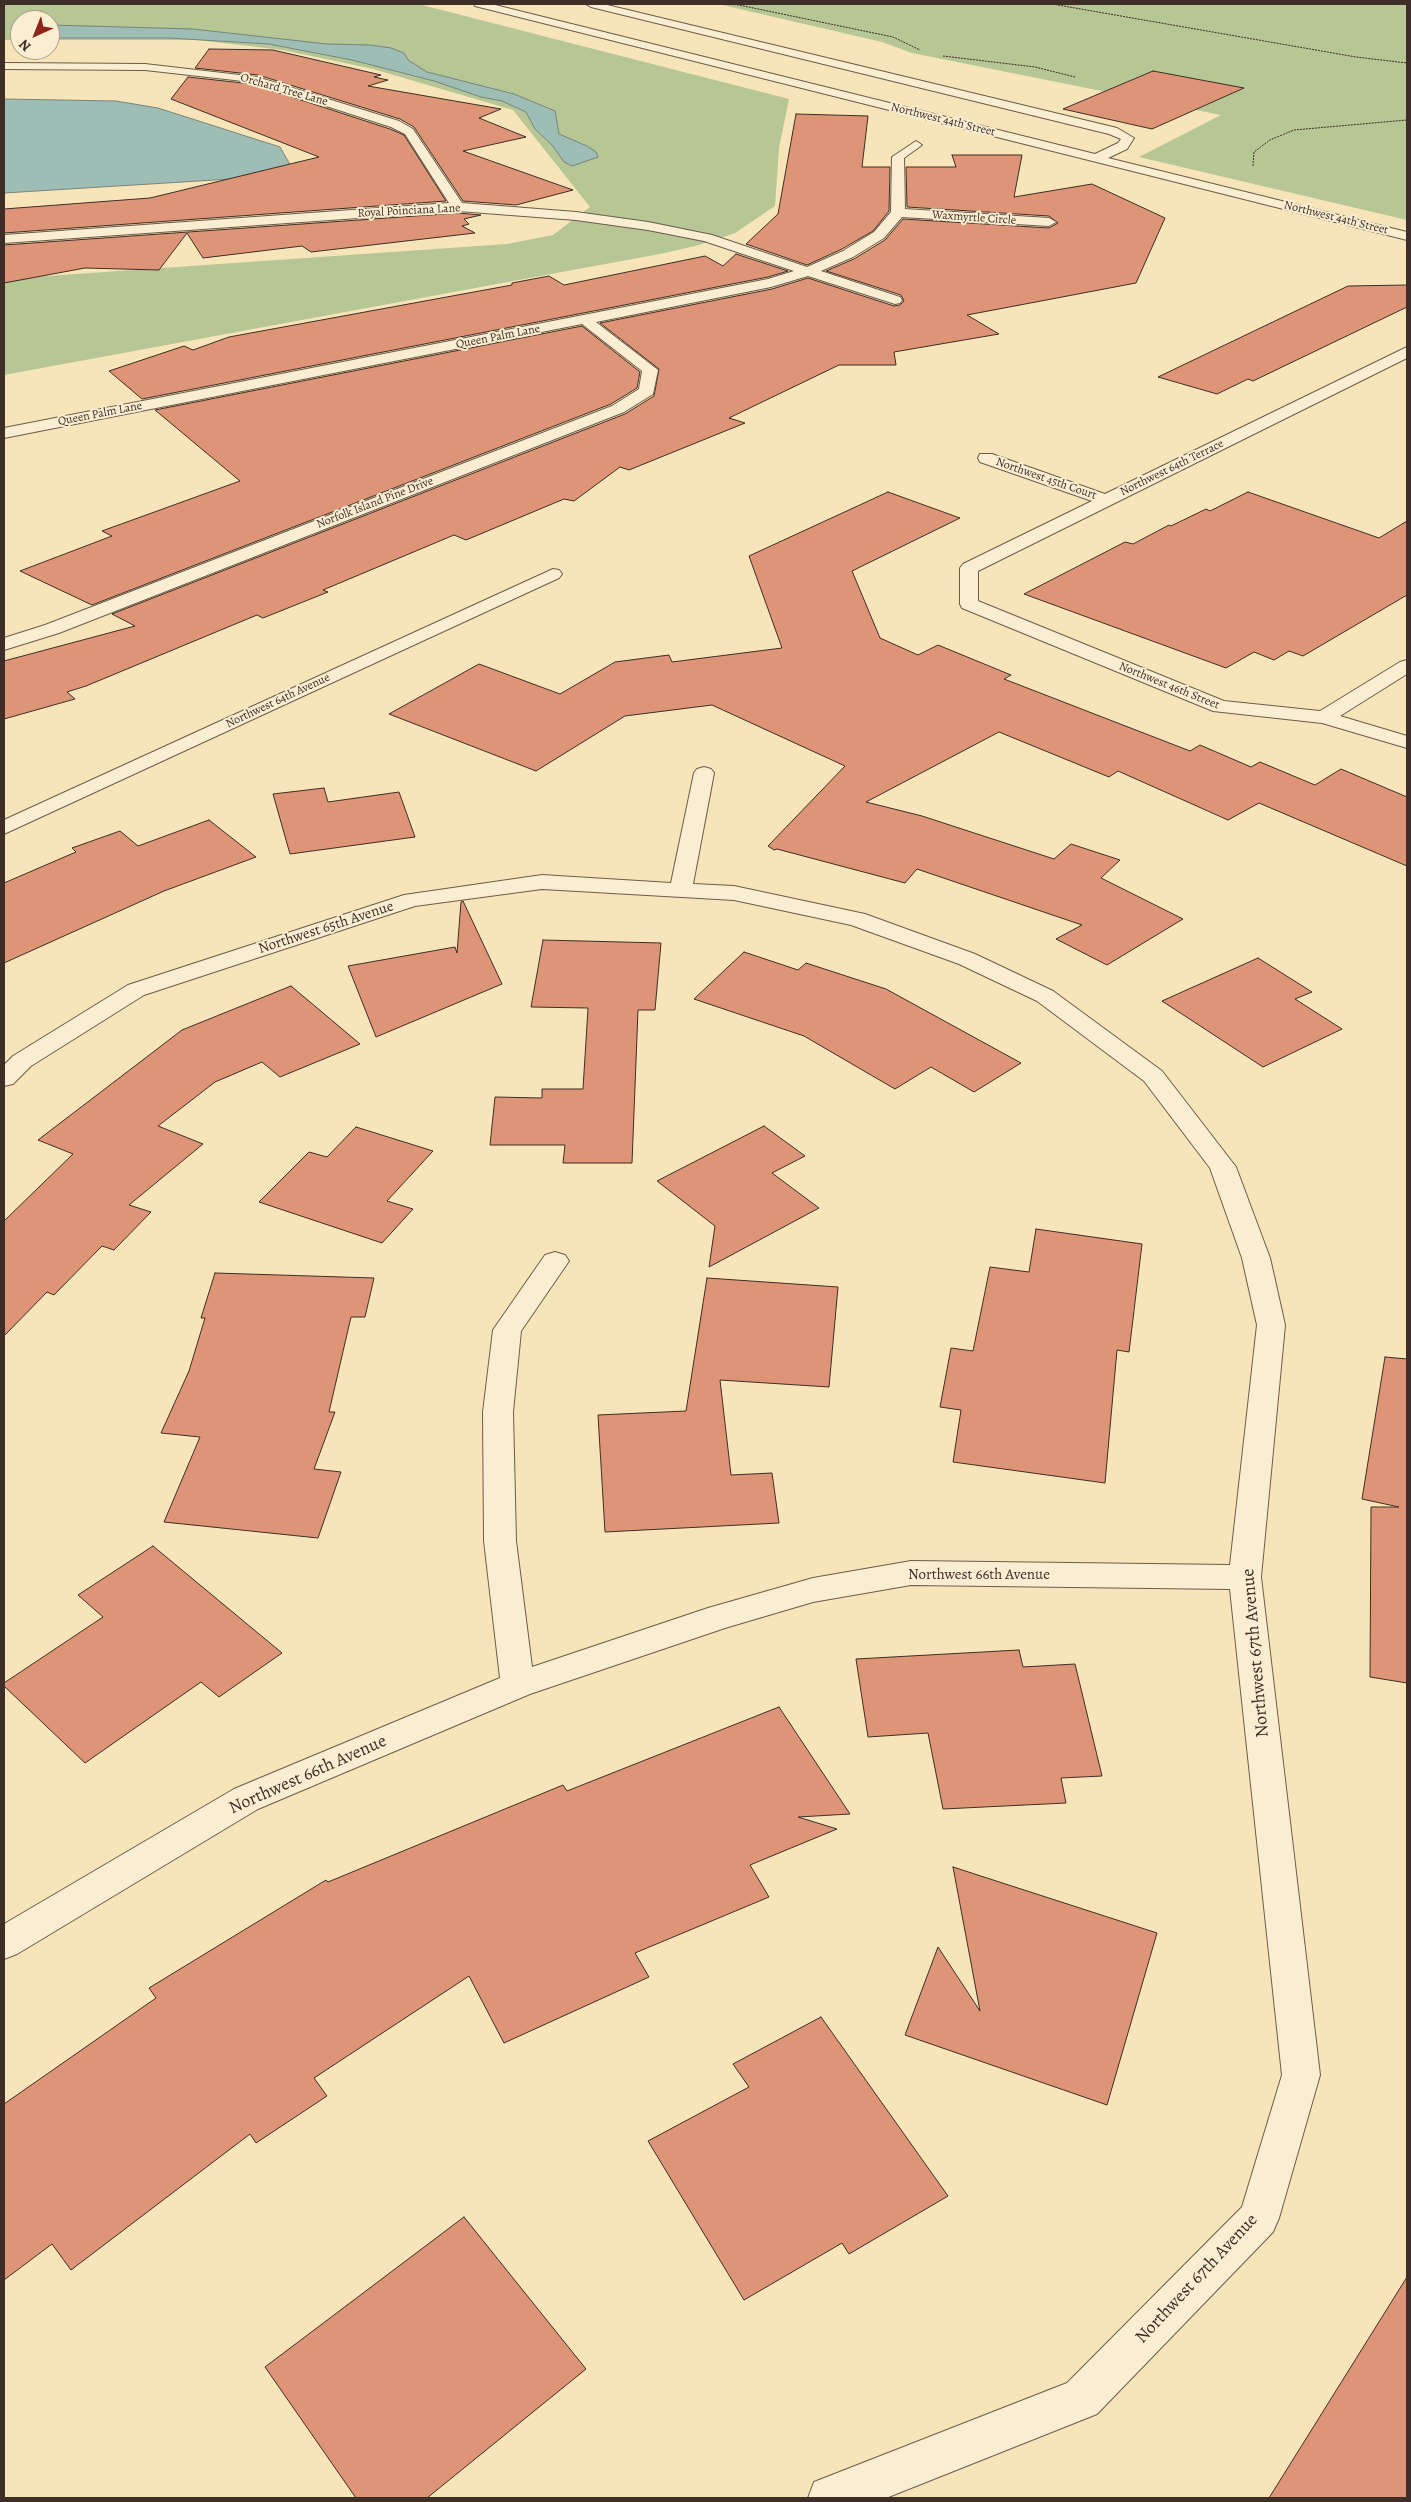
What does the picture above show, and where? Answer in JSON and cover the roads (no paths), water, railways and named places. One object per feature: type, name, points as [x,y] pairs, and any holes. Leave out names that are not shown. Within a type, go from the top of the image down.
[{"type":"street","name":"Northwest 44th Street","points":[[479,4],[1407,236]]},
{"type":"street","points":[[592,4],[611,11],[1113,131],[1128,138],[1123,146],[1098,158]]},
{"type":"street","points":[[551,22],[604,16],[611,11]]},
{"type":"street","points":[[566,25],[584,17]]},
{"type":"street","name":"Orchard Tree Lane","points":[[4,66],[145,67],[244,78],[378,118],[395,124],[409,132],[458,207]]},
{"type":"street","points":[[898,213],[898,157],[916,145]]},
{"type":"street","name":"Royal Poinciana Lane","points":[[4,240],[408,209],[458,207],[576,216],[648,226],[707,238],[895,300]]},
{"type":"street","name":"Waxmyrtle Circle","points":[[898,213],[1049,222]]},
{"type":"street","name":"Queen Palm Lane","points":[[4,433],[771,283],[809,271],[848,254],[879,235],[898,213]]},
{"type":"street","name":"Norfolk Island Pine Drive","points":[[4,644],[52,629],[618,409],[647,391],[650,370],[585,320]]},
{"type":"street","name":"Northwest 64th Terrace","points":[[969,604],[969,568],[1407,352]]},
{"type":"street","name":"Northwest 45th Court","points":[[986,458],[1106,500]]},
{"type":"street","name":"Northwest 64th Avenue","points":[[4,828],[553,574]]},
{"type":"street","name":"Northwest 46th Street","points":[[969,604],[1220,708],[1324,717],[1407,742]]},
{"type":"street","points":[[1324,717],[1407,666]]},
{"type":"street","points":[[681,890],[704,773]]},
{"type":"street","name":"Northwest 65th Avenue","points":[[4,1079],[22,1061],[136,990],[412,900],[542,882],[681,890]]},
{"type":"street","name":"Northwest 67th Avenue","points":[[681,890],[734,893],[857,919],[967,959],[1045,996],[1153,1076],[1223,1167],[1256,1258],[1271,1325],[1246,1577],[1301,2075],[1259,2218],[1082,2399],[830,2498]]},
{"type":"street","points":[[518,1686],[500,1541],[498,1412],[507,1330],[555,1262]]},
{"type":"street","name":"Northwest 66th Avenue","points":[[4,1943],[246,1799],[518,1686],[719,1618],[813,1590],[911,1573],[1246,1577]]},
{"type":"water","points":[[60,25],[193,29],[327,44],[370,45],[391,48],[404,53],[408,60],[427,72],[514,94],[555,111],[559,134],[587,146],[596,152],[598,157],[572,166],[564,162],[552,145],[535,129],[526,112],[502,101],[481,97],[434,81],[352,60],[269,44],[169,38],[60,38]]},
{"type":"water","points":[[4,99],[116,101],[158,108],[280,147],[296,175],[4,193]]}]
